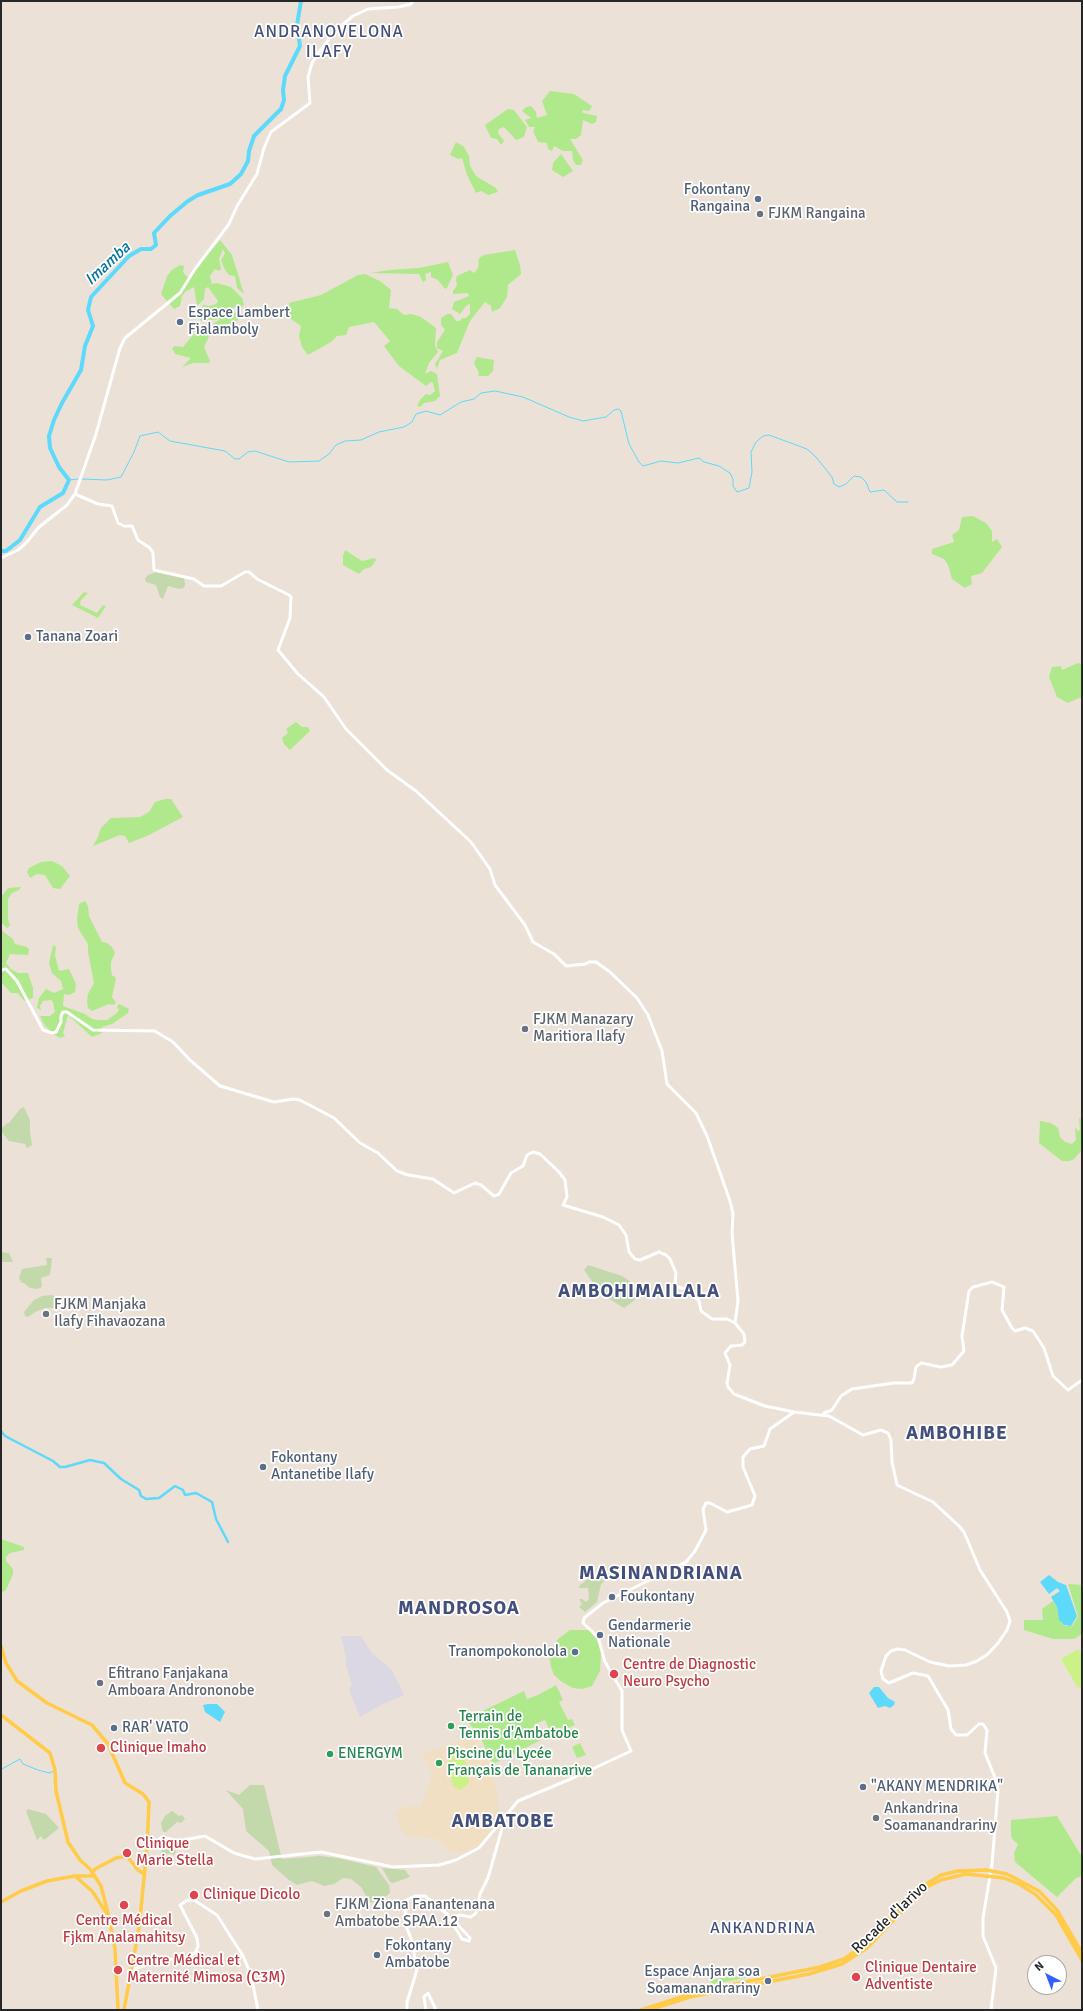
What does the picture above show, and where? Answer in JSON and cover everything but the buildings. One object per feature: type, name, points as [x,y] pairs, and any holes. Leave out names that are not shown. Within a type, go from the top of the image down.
[{"type":"main road","points":[[1,1646],[6,1663],[16,1681],[47,1703],[89,1722],[108,1744],[125,1783],[143,1794],[149,1802],[147,1849],[139,1928],[124,2008],[118,2008],[115,1949],[102,1890],[93,1874],[68,1844],[56,1790],[55,1770],[50,1753],[1,1715]]},
{"type":"main road","points":[[1,1659],[2,1651]]},
{"type":"main road","points":[[93,1874],[94,1869],[116,1858],[127,1856],[137,1869],[144,1874]]},
{"type":"main road","name":"Rocade d'Iarivo","points":[[641,2010],[700,1991],[820,1967],[844,1959],[862,1947],[920,1888],[941,1875],[958,1871],[986,1870],[1007,1874],[1039,1891],[1057,1910],[1082,1953]]},
{"type":"main road","points":[[1,1902],[47,1881],[93,1874]]},
{"type":"main road","name":"Rocade d'Iarivo","points":[[649,2010],[690,1997],[809,1974],[842,1964],[867,1948],[907,1906],[929,1886],[941,1880],[966,1874],[1004,1878],[1019,1884],[1035,1894],[1056,1915],[1082,1960]]},
{"type":"main road","points":[[76,1876],[92,1891],[109,1917]]},
{"type":"street","points":[[1,558],[18,550],[39,527],[67,505],[75,494],[83,473],[120,348],[125,338],[180,293],[195,269],[229,224],[237,206],[257,174],[264,148],[271,132],[310,103],[308,76],[312,63],[317,55],[335,31],[353,16],[368,9],[398,7],[411,4],[414,1]]},
{"type":"street","points":[[75,494],[98,504],[112,506],[118,523],[124,526],[132,526],[138,540],[150,548],[153,553],[154,570],[194,579],[204,586],[221,586],[245,572],[249,572],[257,579],[289,595],[291,597],[290,618],[278,650],[298,674],[324,697],[346,729],[387,770],[416,791],[471,842],[488,866],[495,885],[526,925],[532,942],[554,954],[566,966],[596,962],[610,972],[637,998],[648,1015],[662,1051],[666,1080],[672,1089],[696,1113],[707,1136],[730,1201],[733,1214],[732,1233],[738,1301],[735,1323]]},
{"type":"street","points":[[1,970],[6,969],[17,981],[43,1030],[52,1033],[56,1032],[61,1022],[63,1012],[67,1012],[93,1030],[155,1031],[173,1042],[190,1060],[220,1086],[274,1102],[293,1099],[300,1100],[334,1118],[360,1143],[378,1153],[397,1171],[408,1175],[433,1179],[454,1193],[475,1183],[481,1185],[494,1196],[499,1194],[511,1173],[523,1166],[527,1155],[533,1152],[540,1154],[559,1172],[564,1180],[567,1198],[563,1205],[603,1217],[619,1225],[626,1236],[629,1252],[635,1259],[640,1260],[659,1252],[666,1255],[670,1259],[676,1273],[675,1286],[687,1290],[699,1301],[701,1311],[712,1319],[727,1319],[735,1323],[744,1334],[745,1342],[742,1345],[731,1346],[726,1351],[726,1357],[730,1365],[727,1383],[728,1387],[739,1397],[765,1406],[794,1412],[820,1414],[836,1418],[850,1429],[863,1435],[881,1430],[888,1432],[891,1440],[892,1462],[897,1485],[933,1502],[959,1526],[983,1575],[1010,1616],[1009,1626],[1004,1636],[988,1654],[977,1661],[966,1665],[949,1666],[930,1662],[904,1650],[898,1649],[891,1651],[886,1656],[881,1671],[883,1679],[889,1683],[913,1673],[928,1676],[948,1710],[951,1729],[956,1735],[962,1736],[970,1734],[979,1724],[986,1728],[985,1753],[996,1780],[998,1790],[992,1864],[985,1903],[983,1928],[983,1936],[996,1968],[991,2010]]},
{"type":"street","points":[[820,1414],[832,1410],[842,1396],[852,1389],[894,1382],[912,1383],[916,1367],[919,1364],[944,1367],[952,1365],[962,1356],[964,1350],[962,1336],[969,1291],[973,1287],[992,1282],[1004,1287],[1002,1310],[1012,1328],[1015,1331],[1025,1328],[1033,1331],[1044,1348],[1053,1376],[1068,1390],[1073,1388],[1082,1380]]},
{"type":"street","points":[[407,2010],[407,2002],[417,1970],[412,1941],[406,1926],[404,1905],[406,1900],[415,1896],[425,1896],[447,1914],[462,1939],[469,1941],[470,1938],[458,1924],[456,1916],[460,1915],[471,1918],[476,1913],[480,1894],[488,1878],[505,1816],[518,1801],[573,1778],[631,1750],[622,1730],[622,1691],[603,1658],[598,1637],[583,1623],[584,1618],[603,1603],[686,1562],[695,1551],[706,1530],[703,1509],[706,1503],[709,1502],[727,1512],[752,1505],[755,1496],[743,1467],[743,1457],[750,1449],[764,1446],[770,1429],[794,1412]]},
{"type":"street","points":[[147,1849],[162,1837],[178,1841],[205,1836],[234,1853],[255,1859],[321,1852],[377,1865],[410,1868],[439,1865],[467,1856],[486,1841],[497,1826],[502,1823]]},
{"type":"street","points":[[131,1970],[161,1960],[187,1958],[196,1952],[198,1946],[196,1938],[180,1905],[188,1900],[194,1900],[217,1915],[243,1956],[251,1975],[258,2010]]},
{"type":"street","points":[[426,2010],[424,1997],[428,1993],[436,2010]]},
{"type":"shaded area","points":[[341,1636],[361,1636],[371,1652],[392,1670],[404,1695],[379,1706],[360,1717],[349,1690],[352,1685],[346,1666],[346,1658]]},
{"type":"shaded area","points":[[475,1735],[487,1757],[497,1789],[499,1814],[497,1823],[489,1836],[476,1848],[459,1853],[451,1852],[436,1838],[407,1837],[399,1826],[396,1813],[404,1807],[421,1806],[432,1775],[422,1754]]},
{"type":"green space","points":[[550,91],[574,94],[592,106],[589,111],[582,110],[583,113],[597,116],[596,122],[592,124],[583,120],[581,135],[576,139],[570,139],[583,160],[581,165],[576,165],[573,160],[572,151],[563,151],[554,146],[552,151],[548,149],[547,143],[538,142],[533,131],[535,127],[529,127],[525,120],[531,118],[522,111],[526,107],[531,106],[536,112],[537,118],[547,115],[542,101]]},
{"type":"green space","points":[[508,109],[514,110],[527,127],[524,137],[516,140],[504,127],[499,129],[498,133],[504,141],[501,145],[497,139],[491,138],[485,125]]},
{"type":"green space","points":[[456,142],[464,147],[469,156],[470,166],[476,176],[496,188],[498,192],[488,195],[481,191],[476,193],[467,175],[462,158],[458,159],[450,155]]},
{"type":"green space","points":[[561,154],[573,171],[563,177],[552,170],[553,163]]},
{"type":"green space","points":[[220,240],[232,255],[244,294],[237,288],[235,276],[229,275],[225,270],[221,260],[225,254],[223,249],[219,259],[221,269],[219,271],[215,269],[210,276],[212,284],[217,283],[231,287],[242,298],[244,305],[241,307],[238,305],[229,311],[231,315],[239,310],[238,320],[212,330],[204,347],[210,361],[209,363],[193,363],[182,367],[191,358],[175,354],[172,348],[175,346],[183,347],[192,336],[199,331],[204,331],[220,319],[201,321],[197,316],[198,310],[204,305],[209,306],[216,304],[218,301],[208,287],[205,289],[204,299],[197,306],[194,287],[185,292],[182,296],[180,306],[174,309],[161,294],[167,276],[172,270],[180,265],[184,266],[183,272],[187,277]]},
{"type":"green space","points":[[515,250],[520,265],[521,274],[508,285],[507,297],[500,308],[492,312],[491,306],[485,302],[470,321],[457,353],[440,360],[437,369],[435,364],[443,351],[437,348],[437,342],[445,330],[441,325],[441,318],[447,314],[451,314],[456,321],[460,321],[462,318],[466,318],[470,314],[470,304],[466,306],[460,314],[452,309],[454,302],[469,296],[468,293],[453,294],[453,291],[457,286],[457,276],[470,270],[474,273],[478,268],[479,258],[484,255]]},
{"type":"green space","points":[[448,262],[453,275],[447,288],[445,289],[438,280],[431,277],[431,272],[425,274],[426,280],[423,282],[419,274],[370,273],[419,268]]},
{"type":"green space","points":[[365,274],[380,281],[391,290],[389,308],[397,309],[404,315],[411,314],[421,317],[436,328],[435,345],[438,352],[429,363],[425,374],[431,371],[437,374],[440,396],[435,401],[424,403],[420,407],[417,406],[426,394],[430,395],[435,391],[433,383],[431,382],[426,386],[399,366],[384,346],[390,341],[374,322],[349,327],[346,335],[337,336],[331,342],[308,355],[302,347],[299,336],[301,326],[291,319],[286,312],[289,303],[321,295],[358,275]]},
{"type":"green space","points":[[477,357],[494,360],[493,371],[488,376],[478,376],[479,373],[474,363]]},
{"type":"green space","points":[[973,516],[986,523],[992,531],[992,542],[997,539],[1002,547],[982,573],[971,576],[972,584],[965,588],[952,579],[948,565],[944,559],[932,554],[932,549],[954,542],[952,535],[959,530],[962,517]]},
{"type":"green space","points":[[345,550],[362,561],[375,558],[376,560],[371,567],[364,569],[359,574],[343,565]]},
{"type":"green space","points":[[156,572],[184,578],[184,588],[179,589],[168,586],[163,599],[160,597],[156,585],[146,582],[145,579],[148,575]]},
{"type":"green space","points":[[84,592],[88,593],[81,600],[80,605],[97,613],[103,605],[106,606],[98,618],[72,605]]},
{"type":"green space","points":[[1078,663],[1082,664],[1082,698],[1068,703],[1057,697],[1049,677],[1052,667],[1061,666],[1062,670]]},
{"type":"green space","points":[[296,722],[302,727],[308,727],[310,731],[290,750],[284,744],[282,738],[288,733],[286,729]]},
{"type":"green space","points":[[171,799],[183,817],[147,836],[129,843],[125,836],[120,835],[93,846],[101,828],[111,818],[140,817],[149,812],[155,802]]},
{"type":"green space","points":[[52,861],[62,866],[70,876],[60,889],[53,888],[45,875],[37,874],[30,878],[27,872],[29,868],[41,862]]},
{"type":"green space","points":[[21,887],[19,890],[12,893],[8,899],[8,919],[10,925],[7,928],[1,922],[1,897],[8,888]]},
{"type":"green space","points":[[85,901],[88,906],[89,916],[102,942],[107,943],[112,947],[115,953],[111,962],[111,969],[112,975],[116,978],[112,997],[116,1003],[113,1005],[109,1004],[92,1011],[88,1008],[87,1002],[88,994],[94,983],[88,952],[88,944],[78,928],[77,919],[79,904]]},
{"type":"green space","points":[[1,930],[13,939],[15,944],[27,947],[29,950],[28,955],[10,954],[6,963],[11,969],[18,973],[28,973],[33,988],[33,998],[24,1001],[18,993],[11,993],[1,982]]},
{"type":"green space","points":[[53,945],[56,947],[55,955],[59,971],[69,969],[76,984],[75,992],[69,995],[64,994],[63,1006],[85,1014],[92,1019],[99,1020],[107,1020],[117,1013],[119,1010],[117,1007],[119,1004],[129,1009],[128,1013],[112,1024],[102,1027],[102,1033],[92,1037],[68,1015],[63,1033],[65,1036],[60,1038],[45,1026],[40,1016],[50,1016],[55,1012],[53,1002],[51,1000],[43,1001],[40,1006],[41,1010],[37,1008],[39,998],[46,989],[54,993],[63,989],[61,981],[52,973],[49,963]]},
{"type":"green space","points":[[24,1107],[30,1120],[32,1145],[27,1148],[25,1144],[9,1141],[1,1131],[1,1129],[9,1123],[20,1109]]},
{"type":"green space","points":[[1079,1118],[1082,1120],[1082,1150],[1074,1159],[1070,1161],[1062,1161],[1039,1143],[1040,1121],[1051,1123],[1058,1128],[1060,1137],[1065,1142],[1072,1144],[1076,1140],[1075,1127],[1078,1131],[1080,1130]]},
{"type":"green space","points":[[1,1252],[9,1253],[13,1262],[1,1262]]},
{"type":"green space","points":[[46,1258],[52,1258],[50,1275],[41,1278],[42,1287],[37,1289],[30,1288],[22,1283],[19,1278],[22,1269],[47,1265]]},
{"type":"green space","points":[[588,1265],[622,1276],[631,1282],[635,1291],[635,1300],[624,1308],[601,1294],[584,1270]]},
{"type":"green space","points":[[52,1295],[55,1297],[56,1308],[45,1308],[28,1317],[25,1316],[24,1312],[34,1300],[42,1296]]},
{"type":"green space","points":[[1,1539],[24,1547],[24,1550],[10,1553],[6,1557],[6,1561],[13,1569],[13,1574],[6,1590],[1,1593]]},
{"type":"green space","points":[[589,1578],[602,1579],[604,1582],[601,1584],[597,1602],[585,1612],[579,1607],[582,1604],[579,1599],[586,1602],[589,1599],[588,1588],[579,1588],[579,1586]]},
{"type":"green space","points":[[1068,1584],[1082,1585],[1082,1634],[1074,1639],[1053,1639],[1024,1630],[1024,1620],[1043,1620],[1042,1609],[1053,1601],[1057,1607],[1059,1620],[1064,1626],[1072,1626],[1078,1616]]},
{"type":"green space","points":[[570,1630],[589,1630],[599,1643],[601,1653],[600,1671],[592,1686],[582,1689],[573,1688],[562,1682],[554,1675],[551,1667],[549,1656],[552,1649],[558,1639]]},
{"type":"green space","points":[[1078,1649],[1082,1655],[1082,1686],[1078,1688],[1061,1659]]},
{"type":"green space","points":[[556,1685],[563,1700],[559,1702],[568,1720],[572,1719],[575,1725],[552,1735],[545,1720],[535,1724],[532,1730],[541,1740],[493,1764],[481,1739],[466,1719],[524,1691],[527,1699]]},
{"type":"green space","points":[[580,1743],[586,1755],[577,1758],[572,1747]]},
{"type":"green space","points":[[456,1756],[465,1760],[469,1782],[460,1790],[453,1786],[448,1763],[452,1757]]},
{"type":"green space","points":[[250,1785],[264,1785],[282,1859],[320,1856],[337,1858],[376,1867],[389,1885],[390,1893],[382,1899],[370,1903],[361,1887],[351,1879],[343,1878],[334,1884],[324,1886],[312,1881],[297,1885],[289,1880],[272,1865],[269,1851],[246,1831],[243,1809],[226,1790],[239,1795]]},
{"type":"green space","points":[[28,1809],[46,1814],[59,1828],[44,1840],[41,1836],[37,1840],[26,1811]]},
{"type":"green space","points":[[172,1811],[179,1816],[182,1815],[185,1819],[181,1823],[177,1822],[166,1832],[163,1832],[161,1823],[165,1816]]},
{"type":"green space","points":[[1057,1816],[1082,1857],[1082,1876],[1076,1878],[1057,1897],[1015,1862],[1014,1853],[1018,1844],[1011,1836],[1011,1820]]},
{"type":"green space","points":[[166,1840],[172,1842],[176,1852],[174,1855],[170,1853],[165,1855],[165,1853],[163,1856],[160,1855]]},
{"type":"green space","points":[[382,1868],[405,1870],[410,1877],[393,1883],[390,1882]]},
{"type":"green space","points":[[752,1976],[709,1985],[712,1980],[727,1977]]},
{"type":"water","points":[[1049,1575],[1058,1582],[1066,1585],[1077,1616],[1071,1626],[1064,1625],[1059,1620],[1057,1607],[1051,1597],[1060,1591],[1057,1588],[1049,1594],[1040,1582]]},
{"type":"water","points":[[874,1687],[879,1687],[888,1698],[895,1702],[894,1705],[890,1708],[885,1706],[878,1708],[869,1693]]},
{"type":"water","points":[[217,1704],[225,1712],[220,1722],[205,1712],[203,1705]]},
{"type":"waterway","name":"Imamba","points":[[1,551],[6,551],[20,540],[40,507],[63,493],[69,480],[59,467],[50,448],[49,436],[54,420],[62,403],[81,370],[85,346],[93,326],[88,310],[91,297],[129,256],[141,249],[151,249],[156,245],[154,233],[170,216],[188,201],[198,195],[230,184],[241,174],[248,161],[249,151],[254,136],[281,109],[284,100],[283,90],[285,76],[300,46],[297,25],[301,1]]},
{"type":"waterway","points":[[82,479],[107,480],[121,477],[134,452],[140,436],[158,432],[170,441],[225,451],[235,459],[239,459],[248,452],[255,451],[289,462],[319,461],[329,454],[336,445],[345,441],[361,440],[379,432],[404,427],[412,422],[416,414],[426,411],[440,415],[461,402],[474,399],[481,393],[495,391],[523,397],[569,417],[583,421],[606,417],[614,410],[618,409],[621,411],[629,444],[639,462],[643,466],[661,461],[678,463],[699,458],[704,462],[719,466],[730,473],[733,479],[733,486],[737,492],[749,488],[752,472],[751,452],[756,442],[763,436],[769,435],[807,449],[816,457],[832,477],[834,484],[839,487],[846,484],[854,476],[861,477],[866,482],[870,492],[884,490],[897,502],[908,502]]},
{"type":"waterway","points":[[69,480],[78,479]]},
{"type":"waterway","points":[[1,1431],[5,1436],[53,1461],[60,1467],[90,1460],[104,1463],[121,1479],[139,1490],[141,1496],[146,1499],[159,1498],[175,1486],[183,1490],[185,1495],[196,1493],[212,1502],[216,1519],[228,1542]]},
{"type":"waterway","points":[[1,1767],[2,1769],[20,1759],[23,1764],[38,1770],[49,1773],[54,1771]]},
{"type":"place","name":"Fokontany Rangaina","points":[[758,199]]},
{"type":"place","name":"FJKM Rangaina","points":[[760,214]]},
{"type":"place","name":"Espace Lambert Fialamboly","points":[[180,322]]},
{"type":"place","name":"Tanana Zoari","points":[[28,637]]},
{"type":"place","name":"FJKM Manazary Maritiora Ilafy","points":[[525,1029]]},
{"type":"place","name":"FJKM Manjaka Ilafy Fihavaozana","points":[[46,1314]]},
{"type":"place","name":"Fokontany Antanetibe Ilafy","points":[[263,1467]]},
{"type":"place","name":"Foukontany","points":[[612,1597]]},
{"type":"place","name":"Gendarmerie Nationale","points":[[600,1635]]},
{"type":"place","name":"Tranompokonolola","points":[[575,1652]]},
{"type":"place","name":"Centre de Diagnostic Neuro Psycho","points":[[614,1674]]},
{"type":"place","name":"Efitrano Fanjakana Amboara Andrononobe","points":[[100,1683]]},
{"type":"place","name":"Terrain de Tennis d'Ambatobe","points":[[451,1726]]},
{"type":"place","name":"RAR' VATO","points":[[114,1728]]},
{"type":"place","name":"Clinique Imaho","points":[[101,1748]]},
{"type":"place","name":"ENERGYM","points":[[330,1754]]},
{"type":"place","name":"Piscine du Lycée Français de Tananarive","points":[[439,1763]]},
{"type":"place","name":"\"AKANY MENDRIKA\"","points":[[863,1787]]},
{"type":"place","name":"Ankandrina Soamanandrariny","points":[[876,1818]]},
{"type":"place","name":"Clinique Marie Stella","points":[[127,1853]]},
{"type":"place","name":"Clinique Dicolo","points":[[194,1895]]},
{"type":"place","name":"Centre Médical Fjkm Analamahitsy","points":[[124,1905]]},
{"type":"place","name":"FJKM Ziona Fanantenana Ambatobe SPAA.12","points":[[327,1914]]},
{"type":"place","name":"Fokontany Ambatobe","points":[[377,1955]]},
{"type":"place","name":"Centre Médical et Maternité Mimosa (C3M)","points":[[118,1970]]},
{"type":"place","name":"Clinique Dentaire Adventiste","points":[[856,1977]]},
{"type":"place","name":"Espace Anjara soa Soamanandrariny","points":[[768,1981]]},
{"type":"district","name":"ANDRANOVELONA ILAFY","points":[[329,43]]},
{"type":"district","name":"AMBOHIMAILALA","points":[[639,1292]]},
{"type":"district","name":"AMBOHIBE","points":[[957,1434]]},
{"type":"district","name":"MASINANDRIANA","points":[[661,1574]]},
{"type":"district","name":"MANDROSOA","points":[[459,1609]]},
{"type":"district","name":"AMBATOBE","points":[[503,1822]]},
{"type":"district","name":"ANKANDRINA","points":[[763,1929]]}]
